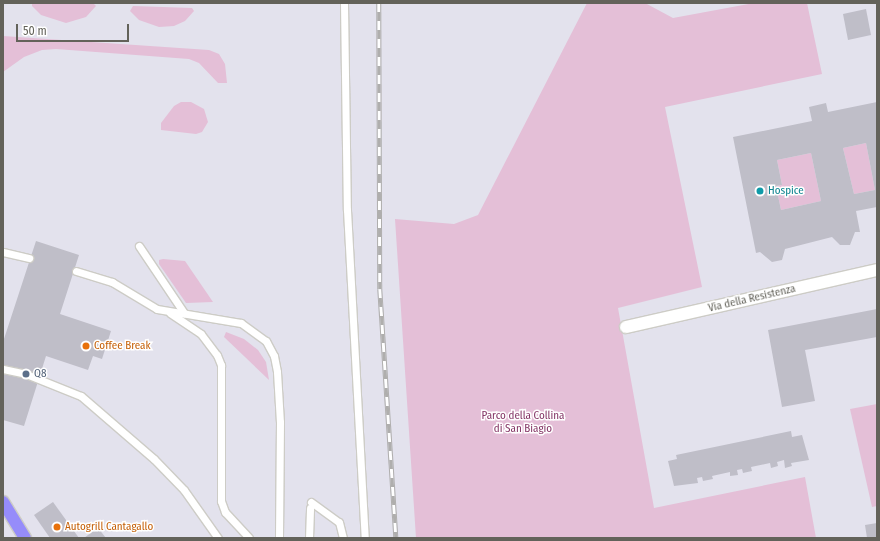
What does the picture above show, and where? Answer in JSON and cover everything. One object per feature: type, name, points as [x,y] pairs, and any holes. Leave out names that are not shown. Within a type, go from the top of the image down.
[{"type":"highway","points":[[3,502],[25,538]]},
{"type":"street","name":"Via della Resistenza","points":[[626,327],[648,327],[877,270]]},
{"type":"lane","points":[[344,3],[348,217],[365,538]]},
{"type":"lane","points":[[139,246],[184,313]]},
{"type":"lane","points":[[3,252],[29,258]]},
{"type":"lane","points":[[76,271],[112,282],[157,310],[165,310],[241,323],[266,341],[274,356],[280,422],[279,538]]},
{"type":"lane","points":[[165,310],[181,318],[201,334],[217,355],[221,376],[222,508],[249,538]]},
{"type":"lane","points":[[3,369],[26,374],[80,396],[154,458],[184,490],[218,538]]},
{"type":"lane","points":[[309,538],[311,505],[339,522],[343,538]]},
{"type":"green space","points":[[32,3],[93,3],[96,6],[86,17],[66,23],[41,15],[32,6]]},
{"type":"green space","name":"Parco della Collina di San Biagio","points":[[587,3],[645,3],[673,18],[754,3],[807,3],[822,74],[665,107],[702,287],[618,308],[654,508],[805,477],[816,538],[416,538],[395,219],[454,224],[478,215]]},
{"type":"green space","points":[[133,6],[192,8],[194,11],[185,21],[174,26],[159,27],[139,20],[130,11]]},
{"type":"green space","points":[[3,36],[209,50],[219,54],[225,64],[227,83],[218,83],[199,63],[189,59],[56,49],[42,50],[24,57],[3,72]]},
{"type":"green space","points":[[181,102],[191,102],[204,109],[208,122],[202,132],[196,134],[161,130],[161,123],[174,106]]},
{"type":"green space","points":[[866,143],[875,190],[854,194],[843,148]]},
{"type":"green space","points":[[811,153],[821,201],[781,210],[776,186],[782,185],[777,160]]},
{"type":"green space","points":[[159,260],[185,261],[213,302],[186,303],[159,264]]},
{"type":"green space","points":[[226,332],[244,339],[258,350],[266,362],[269,380],[224,337]]},
{"type":"green space","points":[[877,404],[877,506],[872,507],[850,409]]},
{"type":"building","points":[[866,9],[871,35],[848,40],[843,14]]},
{"type":"building","points":[[877,102],[877,207],[856,211],[860,232],[855,232],[850,245],[840,245],[832,237],[785,249],[782,260],[772,262],[760,252],[756,253],[733,137],[812,121],[809,107],[826,103],[828,112]],"holes":[[[866,143],[875,190],[854,194],[843,148]],[[811,153],[821,201],[781,210],[776,186],[782,185],[777,160]]]},
{"type":"building","points":[[36,241],[79,255],[60,314],[111,331],[102,359],[93,356],[88,370],[46,356],[24,426],[3,420],[3,342]]},
{"type":"building","points":[[877,309],[877,337],[805,350],[815,401],[782,407],[768,330]]},
{"type":"building","points":[[791,431],[792,437],[802,435],[809,460],[791,463],[792,466],[785,468],[784,460],[777,462],[778,466],[771,468],[770,463],[751,467],[752,471],[743,473],[742,469],[737,470],[738,475],[730,476],[730,472],[712,476],[713,479],[703,481],[702,477],[697,478],[698,483],[674,486],[668,461],[677,459],[676,455]]},
{"type":"building","name":"Autogrill Cantagallo","points":[[53,502],[79,538],[50,538],[34,515]]},
{"type":"building","points":[[877,523],[877,538],[867,538],[865,525]]},
{"type":"building","name":"Autogrill Cantagallo","points":[[98,528],[106,538],[84,538],[88,535]]},
{"type":"railway","points":[[379,3],[380,289],[396,538]]},
{"type":"place","name":"Hospice","points":[[760,191]]},
{"type":"place","name":"Coffee Break","points":[[86,346]]},
{"type":"place","name":"Q8","points":[[26,374]]},
{"type":"place","name":"Autogrill Cantagallo","points":[[57,527]]}]
